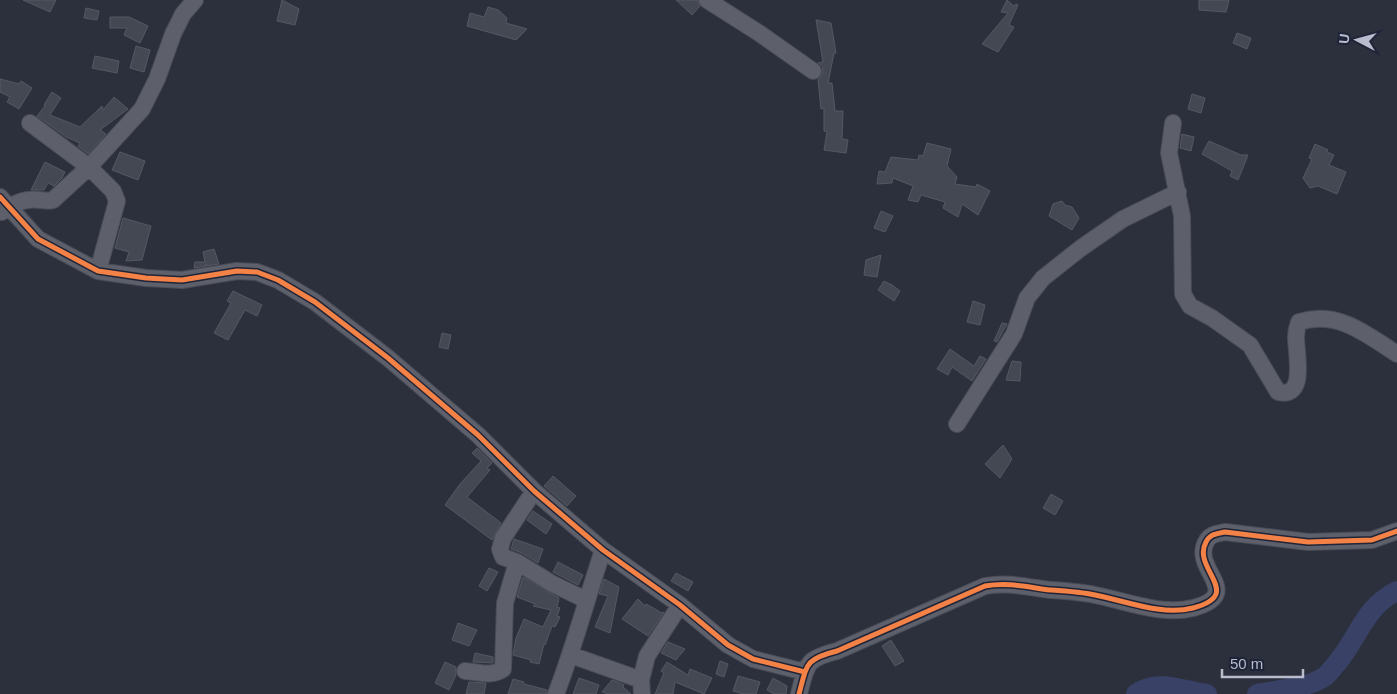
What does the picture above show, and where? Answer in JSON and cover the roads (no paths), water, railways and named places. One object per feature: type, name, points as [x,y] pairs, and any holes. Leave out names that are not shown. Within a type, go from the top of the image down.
[{"type":"street","points":[[3,206],[24,200],[52,200],[89,167],[142,109],[157,79],[176,27],[183,14],[195,0]]},
{"type":"street","points":[[707,0],[759,33],[813,72]]},
{"type":"street","points":[[30,123],[89,167],[113,192],[117,201],[98,271]]},
{"type":"street","points":[[1173,123],[1169,153],[1182,216],[1183,294],[1190,306],[1212,318],[1250,345],[1278,392],[1286,394],[1292,392],[1298,383],[1296,334],[1298,322],[1309,319],[1336,320],[1357,329],[1397,354]]},
{"type":"street","points":[[957,424],[1014,334],[1027,298],[1043,278],[1081,248],[1123,219],[1178,192]]},
{"type":"street","points":[[3,206],[38,239],[98,271],[146,278],[182,280],[238,271],[257,272],[278,280],[315,302],[388,358],[478,435],[534,491],[603,550],[680,605],[728,646],[753,659],[805,672]]},
{"type":"street","points":[[534,491],[502,541],[501,552],[503,557],[517,562],[551,583],[586,600]]},
{"type":"street","points":[[799,694],[805,672],[812,661],[818,656],[837,652],[985,586],[1007,583],[1093,594],[1144,606],[1165,609],[1187,609],[1206,604],[1216,593],[1218,587],[1205,565],[1202,554],[1207,539],[1212,534],[1225,532],[1308,542],[1372,540],[1397,531]]},
{"type":"street","points":[[556,694],[571,655],[586,600],[603,550]]},
{"type":"street","points":[[465,671],[492,674],[498,673],[503,669],[505,603],[517,562]]},
{"type":"street","points":[[571,655],[642,687],[646,656],[680,605]]},
{"type":"waterway","points":[[1257,694],[1309,684],[1326,676],[1345,653],[1369,614],[1377,605],[1397,591]]},
{"type":"waterway","points":[[1136,694],[1144,689],[1162,686],[1207,694]]}]
